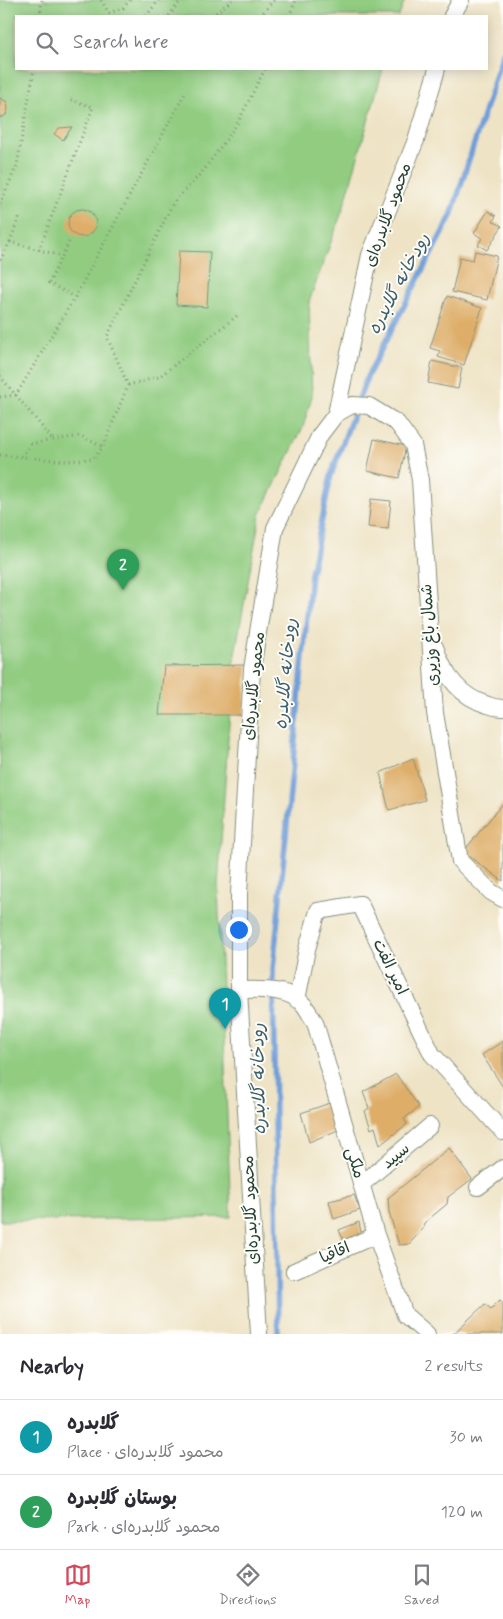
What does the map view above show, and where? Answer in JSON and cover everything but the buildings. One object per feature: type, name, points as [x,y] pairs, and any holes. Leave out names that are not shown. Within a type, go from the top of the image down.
[{"type":"street","points":[[453,15],[461,0]]},
{"type":"street","name":"محمود گلابدره‌ای","points":[[258,1334],[239,990],[239,894],[252,669],[275,528],[320,435],[336,414],[370,255],[416,140],[437,70]]},
{"type":"street","name":"شمال باغ وزیری","points":[[336,414],[352,405],[369,406],[397,423],[413,445],[420,480],[435,713],[460,861],[491,892],[503,898]]},
{"type":"street","points":[[430,630],[440,662],[455,686],[476,701],[503,708]]},
{"type":"street","name":"امیر الفت","points":[[291,996],[318,911],[360,904],[432,1054],[503,1132]]},
{"type":"street","points":[[239,990],[261,990],[291,996]]},
{"type":"street","name":"ملکی","points":[[291,996],[303,1003],[315,1022],[376,1236],[405,1315],[427,1334]]},
{"type":"street","name":"سپید","points":[[362,1185],[430,1126]]},
{"type":"street","points":[[478,1187],[503,1168]]},
{"type":"street","name":"اقاقیا","points":[[294,1271],[376,1236]]},
{"type":"path","points":[[40,15],[42,0]]},
{"type":"path","points":[[101,0],[109,13],[123,8],[130,0]]},
{"type":"path","points":[[147,15],[159,0]]},
{"type":"path","points":[[170,15],[181,0]]},
{"type":"path","points":[[213,15],[232,0]]},
{"type":"path","points":[[261,15],[274,0]]},
{"type":"path","points":[[289,15],[296,0]]},
{"type":"path","points":[[0,204],[17,165],[34,70]]},
{"type":"path","points":[[0,455],[65,461],[93,458],[103,447],[128,385],[107,337],[173,203],[204,170],[237,124],[264,70]]},
{"type":"path","points":[[16,395],[75,297],[186,91]]},
{"type":"path","points":[[39,250],[93,107],[72,100]]},
{"type":"path","points":[[0,260],[10,242],[20,215]]},
{"type":"path","points":[[10,242],[62,256]]},
{"type":"path","points":[[69,242],[49,283],[75,297]]},
{"type":"path","points":[[128,385],[159,378],[238,315]]},
{"type":"path","points":[[0,376],[53,440]]},
{"type":"path","points":[[0,397],[16,395]]},
{"type":"path","points":[[22,457],[31,444],[80,436],[103,447]]},
{"type":"green space","points":[[0,0],[405,0],[399,15],[15,15],[15,70],[383,70],[343,209],[309,302],[312,396],[303,427],[260,515],[233,665],[218,886],[231,1217],[1,1221]]},
{"type":"waterway","name":"رودخانه گلابدره","points":[[278,1334],[273,970],[311,574],[331,475],[367,377],[451,216],[503,53]]},
{"type":"place","name":"بوستان گلابدره","points":[[123,590]]},
{"type":"place","name":"گلابدره","points":[[225,1029]]}]
